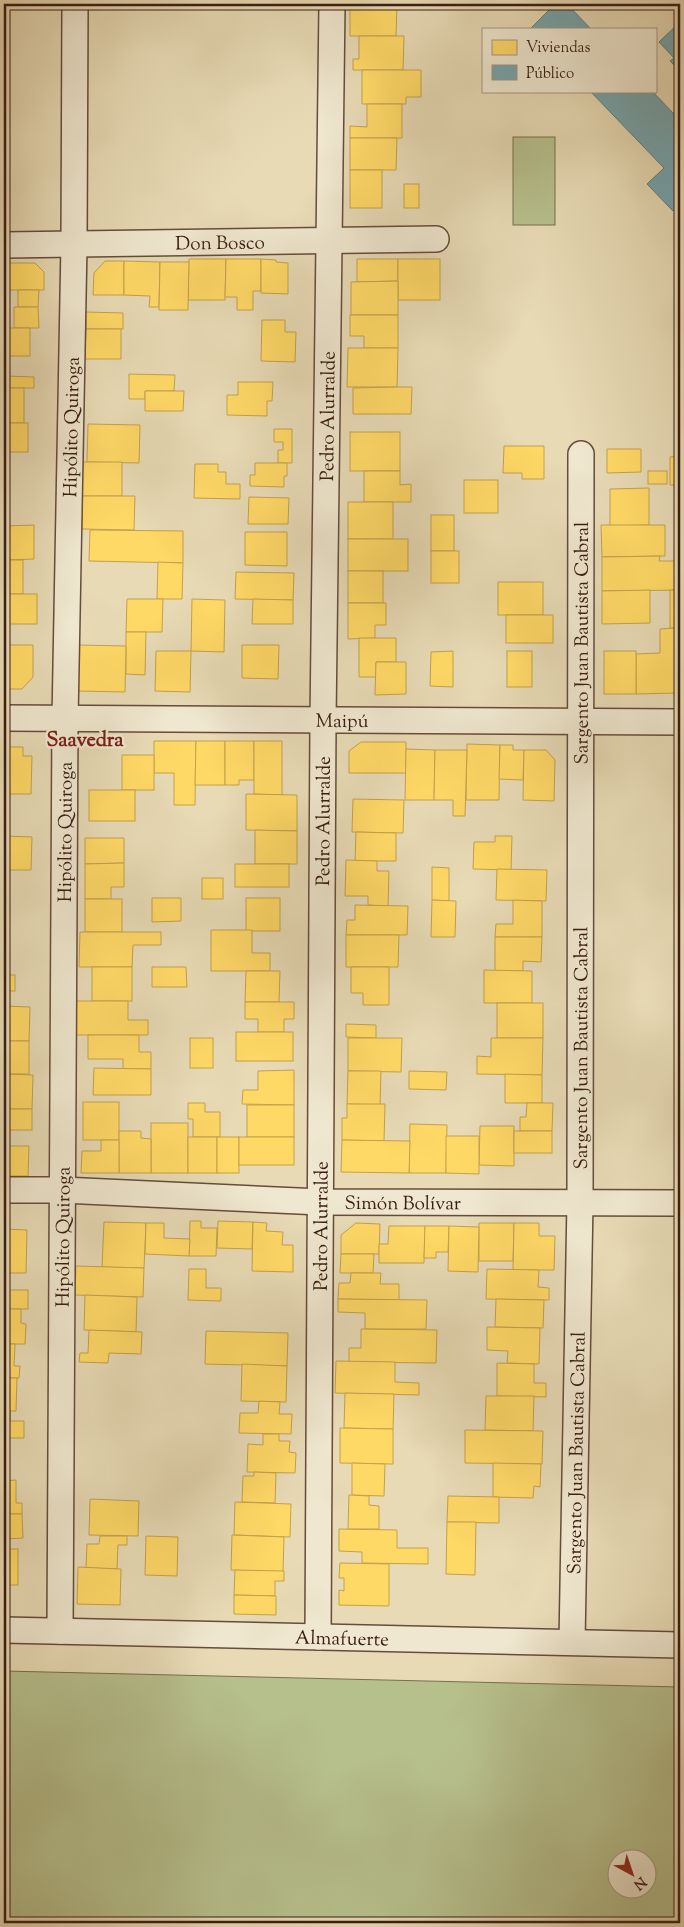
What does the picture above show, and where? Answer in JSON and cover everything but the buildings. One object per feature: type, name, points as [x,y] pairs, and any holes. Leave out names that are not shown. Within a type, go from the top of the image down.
[{"type":"street","name":"Hipólito Quiroga","points":[[60,1632],[65,718],[74,244],[74,4]]},
{"type":"street","name":"Pedro Alurralde","points":[[318,1637],[323,720],[332,4]]},
{"type":"street","name":"Don Bosco","points":[[4,245],[436,239]]},
{"type":"street","name":"Sargento Juan Bautista Cabral","points":[[572,1642],[580,1202],[581,454]]},
{"type":"street","name":"Maipú","points":[[4,718],[680,722]]},
{"type":"street","name":"Simón Bolívar","points":[[4,1190],[62,1190],[321,1202],[680,1203]]},
{"type":"street","name":"Almafuerte","points":[[4,1630],[680,1645]]},
{"type":"green space","points":[[513,137],[555,137],[555,225],[513,225]]},
{"type":"green space","points":[[4,1671],[680,1687],[680,1923],[4,1923]]},
{"type":"district","name":"Saavedra","points":[[85,739]]}]
